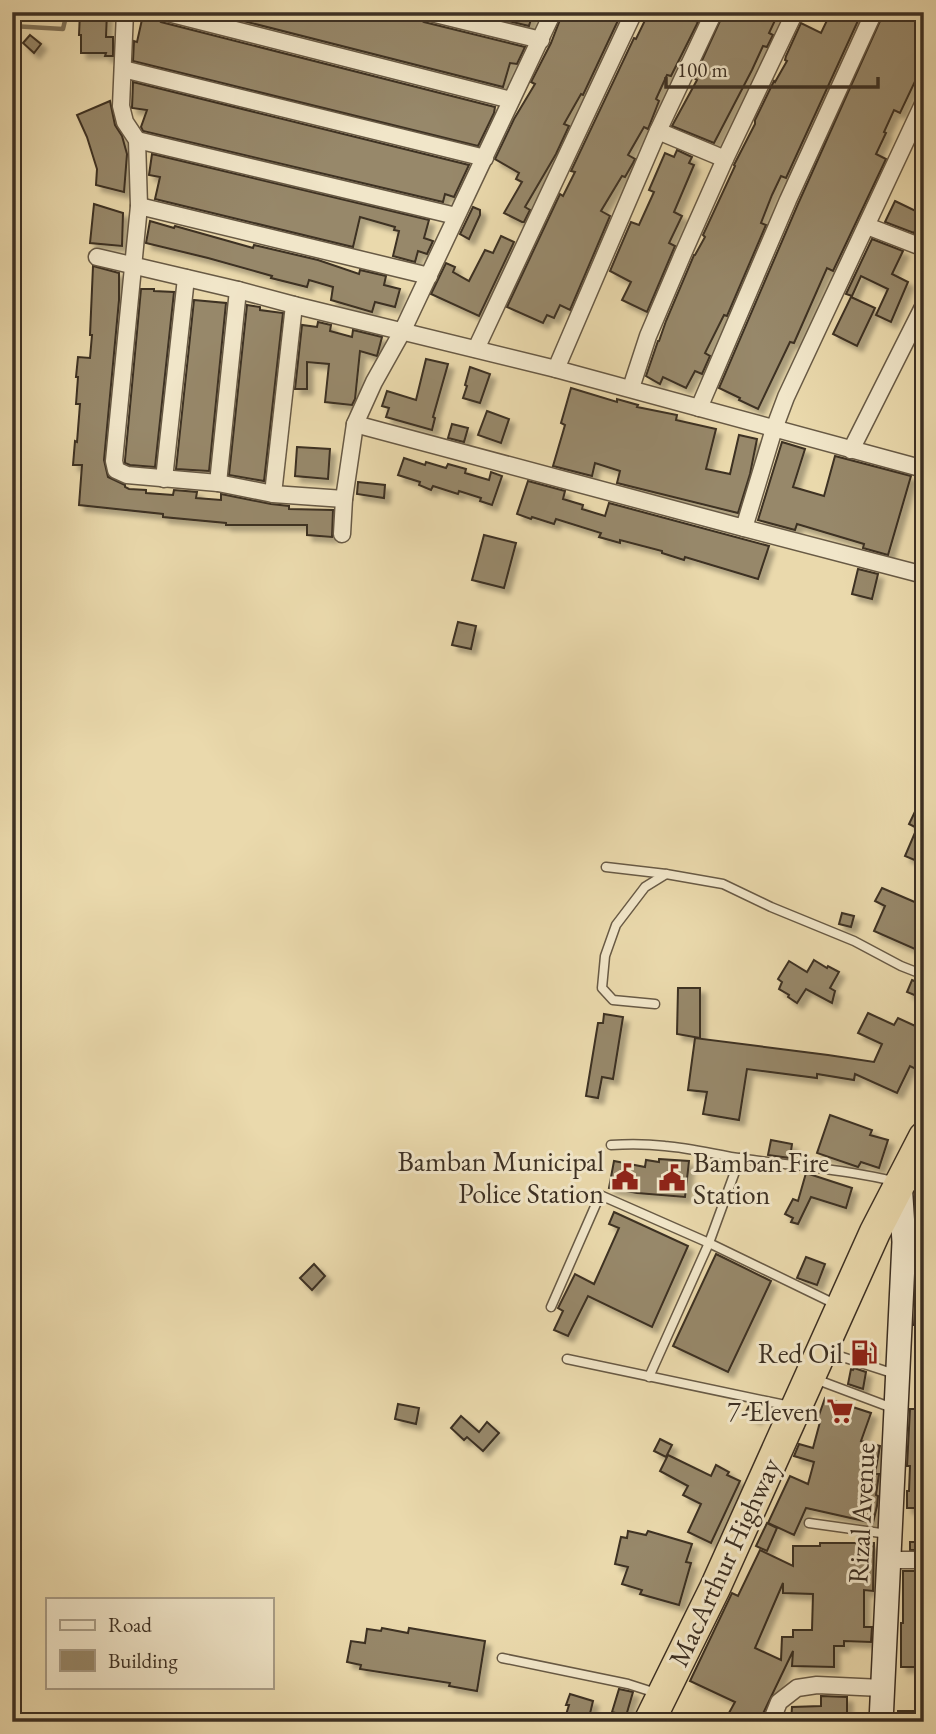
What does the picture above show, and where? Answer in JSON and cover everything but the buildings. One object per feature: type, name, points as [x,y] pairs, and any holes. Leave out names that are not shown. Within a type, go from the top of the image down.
[{"type":"highway","name":"MacArthur Highway","points":[[649,1722],[715,1588],[875,1232],[912,1185],[924,1137]]},
{"type":"street","points":[[125,12],[121,106],[125,122],[137,140],[139,206],[114,461],[116,470],[127,475],[218,483],[273,495],[344,499]]},
{"type":"street","points":[[164,12],[512,100]]},
{"type":"street","points":[[427,12],[541,40]]},
{"type":"street","points":[[342,534],[344,499],[355,424],[429,276],[553,12]]},
{"type":"street","points":[[477,349],[634,12]]},
{"type":"street","points":[[555,369],[658,131],[714,12]]},
{"type":"street","points":[[631,388],[648,336],[725,159],[795,12]]},
{"type":"street","points":[[699,408],[788,200],[874,12]]},
{"type":"street","points":[[122,69],[485,158]]},
{"type":"street","points":[[744,528],[786,397],[924,102]]},
{"type":"street","points":[[658,131],[725,159]]},
{"type":"street","points":[[137,140],[456,216]]},
{"type":"street","points":[[139,206],[429,276]]},
{"type":"street","points":[[867,226],[924,248]]},
{"type":"street","points":[[97,257],[631,388],[924,469]]},
{"type":"street","points":[[164,479],[186,278]]},
{"type":"street","points":[[218,483],[238,290]]},
{"type":"street","points":[[273,495],[294,305]]},
{"type":"street","points":[[851,450],[924,305]]},
{"type":"street","points":[[355,424],[924,575]]},
{"type":"street","name":"Rizal Avenue","points":[[881,1722],[904,1242],[912,1185]]},
{"type":"street","points":[[889,1560],[924,1560]]},
{"type":"street","points":[[771,1722],[779,1702],[797,1688],[817,1685],[882,1688]]},
{"type":"lane","points":[[606,867],[723,884],[854,941],[924,975]]},
{"type":"lane","points":[[654,1004],[613,1000],[602,988],[605,957],[616,925],[645,887],[666,874]]},
{"type":"lane","points":[[611,1145],[665,1146],[863,1175],[912,1185]]},
{"type":"lane","points":[[649,1377],[709,1243],[740,1158]]},
{"type":"lane","points":[[551,1307],[600,1195],[709,1243],[841,1307]]},
{"type":"lane","points":[[567,1360],[795,1407]]},
{"type":"lane","points":[[815,1363],[898,1375]]},
{"type":"lane","points":[[815,1363],[896,1409]]},
{"type":"lane","points":[[809,1523],[891,1534]]},
{"type":"lane","points":[[502,1658],[628,1684],[662,1695]]},
{"type":"waterway","points":[[12,26],[63,29],[67,12]]},
{"type":"place","name":"Bamban Municipal Police Station","points":[[625,1177]]},
{"type":"place","name":"Bamban Fire Station","points":[[672,1178]]},
{"type":"place","name":"Red Oil","points":[[864,1353]]},
{"type":"place","name":"7-Eleven","points":[[840,1411]]}]
